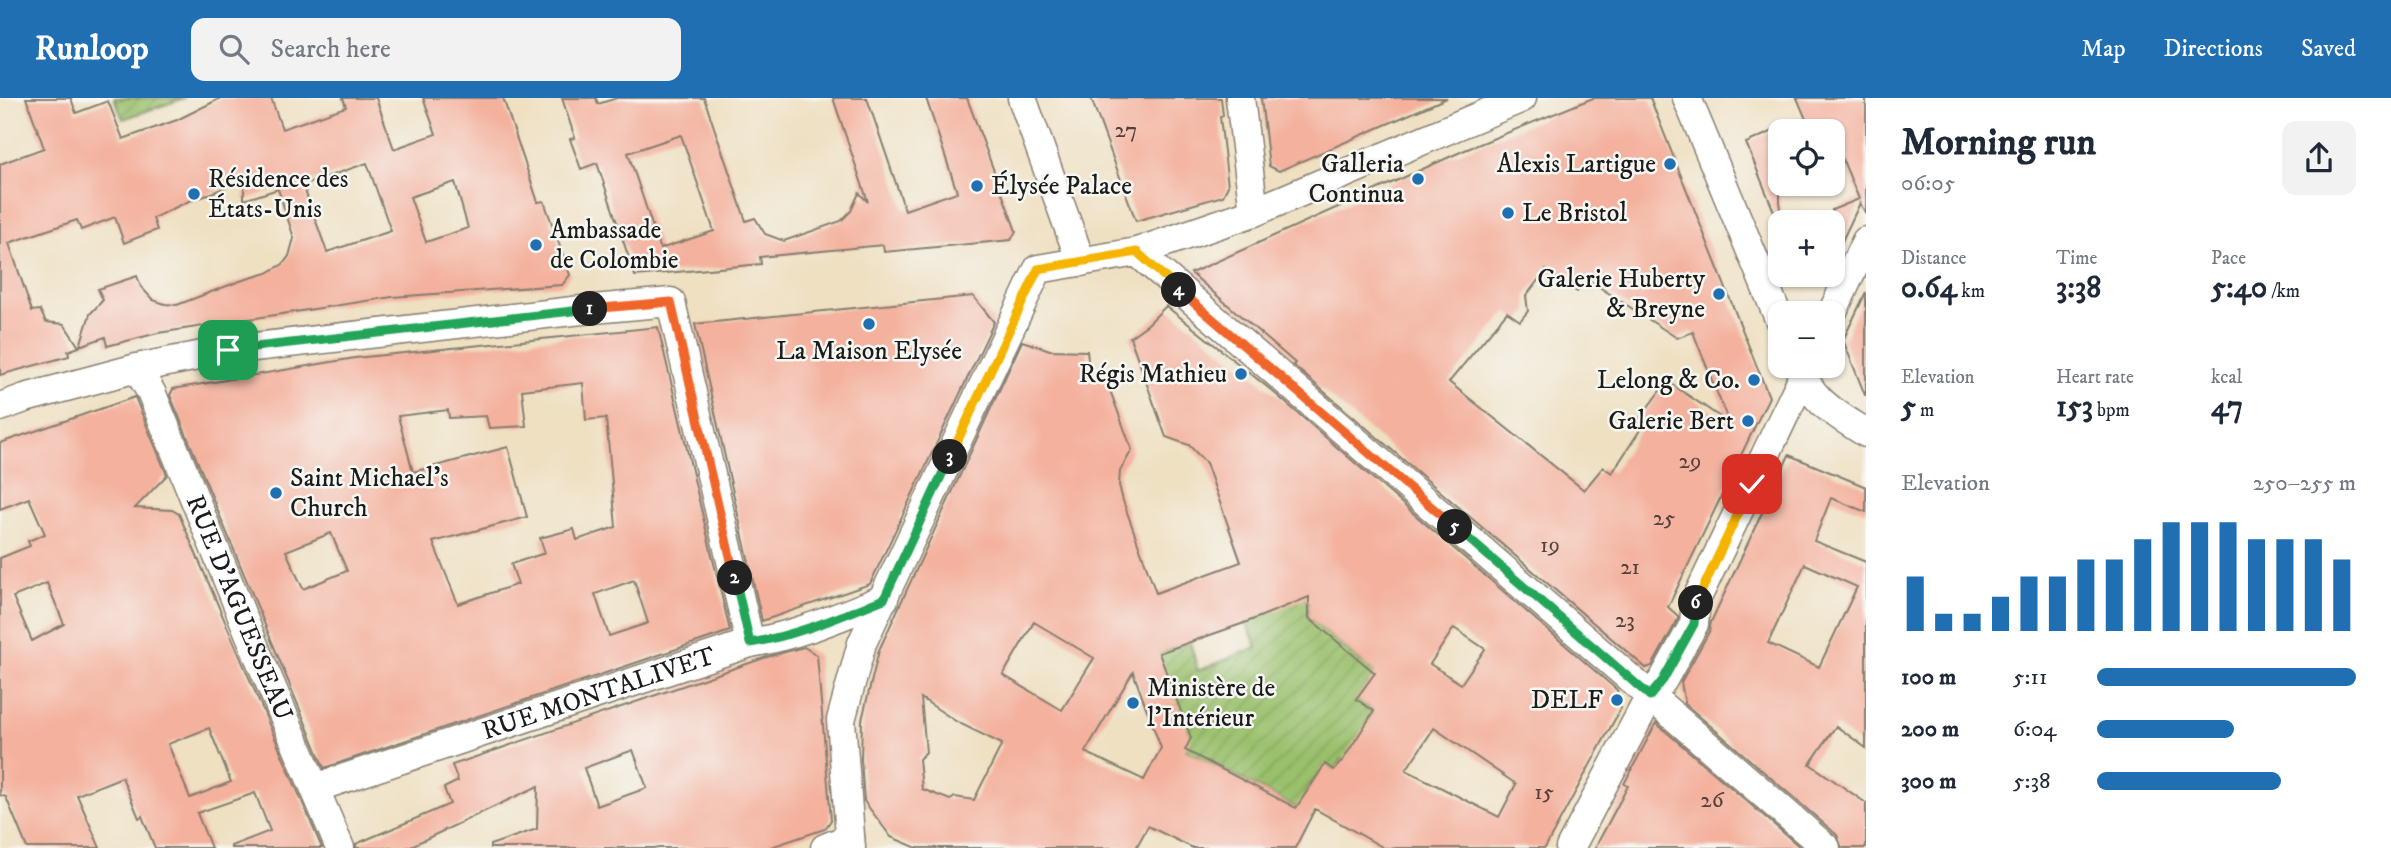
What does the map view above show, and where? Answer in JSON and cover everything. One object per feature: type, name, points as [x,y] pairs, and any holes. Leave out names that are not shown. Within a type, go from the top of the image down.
[{"type":"street","points":[[1022,98],[1081,261]]},
{"type":"street","points":[[1240,98],[1254,212]]},
{"type":"street","points":[[850,846],[841,720],[862,643],[1038,269],[1137,252],[1254,212],[1522,98]]},
{"type":"street","points":[[1687,98],[1772,301]]},
{"type":"street","points":[[1838,301],[1866,241]]},
{"type":"street","points":[[1137,252],[1826,848]]},
{"type":"street","points":[[0,407],[137,368],[228,350],[671,302],[750,643]]},
{"type":"street","name":"RUE D'AGUESSEAU","points":[[137,368],[152,394],[340,848]]},
{"type":"street","points":[[1570,848],[1650,696],[1663,680],[1694,624],[1696,600],[1799,378]]},
{"type":"street","points":[[1808,378],[1822,404],[1866,433]]},
{"type":"street","name":"RUE MONTALIVET","points":[[315,788],[750,643],[844,615],[884,599]]},
{"type":"green space","points":[[114,98],[185,98],[123,119]]},
{"type":"green space","points":[[1298,593],[1309,602],[1309,618],[1375,673],[1357,699],[1372,710],[1350,764],[1342,759],[1334,771],[1325,765],[1305,794],[1306,813],[1185,750],[1158,664],[1159,646],[1165,651],[1190,642],[1198,671],[1257,647],[1246,622]]},
{"type":"building","points":[[26,98],[71,98],[76,113],[108,101],[123,139],[177,120],[221,98],[271,98],[282,129],[346,107],[343,98],[376,98],[394,149],[436,134],[423,98],[503,98],[538,202],[544,201],[570,275],[562,285],[392,297],[158,333],[107,346],[105,337],[80,346],[90,314],[103,300],[98,289],[137,276],[141,287],[153,300],[177,305],[267,273],[283,264],[289,256],[294,238],[278,189],[244,200],[244,179],[153,218],[157,230],[124,243],[115,217],[81,230],[77,220],[9,243],[32,311],[40,310],[46,322],[64,324],[79,347],[68,351],[69,356],[0,375],[0,164],[44,148]],"holes":[[[367,163],[391,231],[327,252],[303,185]],[[455,182],[468,228],[426,242],[410,197]]]},
{"type":"building","name":"Élysée Palace","points":[[562,98],[596,98],[598,104],[617,98],[704,98],[746,221],[755,218],[765,234],[784,241],[841,221],[851,211],[859,193],[868,202],[833,98],[867,98],[905,210],[957,192],[926,98],[967,98],[1016,231],[1011,240],[884,252],[883,245],[760,257],[761,264],[635,276],[597,163],[581,169],[570,139],[575,138]],"holes":[[[681,135],[714,231],[660,249],[628,153]]]},
{"type":"building","points":[[1091,98],[1221,98],[1223,116],[1220,117],[1228,186],[1223,196],[1136,221]]},
{"type":"building","points":[[1261,98],[1447,98],[1279,171],[1269,166]]},
{"type":"building","points":[[1593,98],[1650,98],[1769,397],[1668,607],[1678,619],[1652,666],[1646,668],[1293,365],[1295,363],[1191,273],[1465,150]],"holes":[[[1546,270],[1577,292],[1587,279],[1677,338],[1693,332],[1729,423],[1667,381],[1634,426],[1640,430],[1612,473],[1603,467],[1584,490],[1449,382],[1507,312],[1520,321],[1528,311],[1526,296]]]},
{"type":"building","points":[[1797,98],[1866,98],[1866,214],[1860,203],[1845,235],[1845,210],[1832,210],[1859,199],[1845,165],[1845,119],[1806,119]]},
{"type":"building","points":[[1768,133],[1768,196],[1780,196],[1780,210],[1773,210],[1746,143]]},
{"type":"building","points":[[1866,292],[1866,395],[1845,345],[1845,336]]},
{"type":"building","points":[[973,296],[994,322],[870,584],[762,621],[695,324]]},
{"type":"building","points":[[1166,306],[1271,390],[1617,690],[1621,708],[1545,848],[1384,848],[1315,809],[1295,848],[1193,848],[1148,826],[1136,848],[917,848],[891,837],[864,801],[861,759],[862,720],[879,650],[1022,341],[1050,350],[1087,351],[1090,379],[1104,374],[1132,450],[1120,471],[1119,485],[1156,593],[1241,562],[1206,463],[1189,445],[1166,437],[1130,337]],"holes":[[[1309,597],[1309,618],[1375,673],[1356,699],[1374,711],[1343,760],[1334,770],[1325,764],[1296,808],[1185,750],[1191,738],[1159,653]],[[1034,622],[1094,658],[1062,710],[1003,675]],[[1454,628],[1485,649],[1461,684],[1430,664]],[[1133,672],[1161,748],[1144,780],[1085,752]],[[921,698],[957,722],[1002,744],[974,800],[955,797],[950,800],[922,789],[919,759],[926,752]],[[1434,728],[1516,784],[1499,817],[1406,770]]]},
{"type":"building","points":[[658,327],[730,631],[324,768],[170,395],[173,389],[355,358]],"holes":[[[583,383],[586,420],[606,418],[616,527],[577,540],[574,529],[540,538],[545,553],[511,564],[518,584],[458,604],[433,542],[527,517],[508,447],[413,472],[398,416],[448,410],[449,418],[486,416],[489,428],[526,426],[522,390]],[[331,533],[347,571],[303,589],[286,551]],[[634,580],[648,623],[609,636],[595,594]]]},
{"type":"building","points":[[135,397],[167,475],[135,508],[172,510],[179,514],[322,848],[231,848],[270,831],[255,793],[197,813],[211,848],[155,848],[122,777],[77,795],[100,848],[27,848],[6,797],[0,795],[0,558],[30,546],[28,541],[45,534],[29,498],[0,509],[0,443]],"holes":[[[47,583],[64,624],[32,641],[13,597]],[[209,728],[231,782],[190,798],[168,744]]]},
{"type":"building","points":[[1789,455],[1866,487],[1866,512],[1831,498],[1814,541],[1866,562],[1866,748],[1836,726],[1810,764],[1866,803],[1866,848],[1842,848],[1837,835],[1685,704],[1681,682],[1709,632],[1711,622]],"holes":[[[1805,564],[1857,587],[1819,667],[1768,643]]]},
{"type":"building","points":[[804,647],[817,655],[831,820],[825,829],[768,848],[490,848],[490,845],[537,829],[538,786],[407,848],[356,848],[356,844],[450,804],[444,788],[458,781],[452,765],[767,657]],"holes":[[[633,750],[647,788],[597,806],[584,768]]]},
{"type":"building","points":[[1656,723],[1801,848],[1595,848],[1628,786],[1624,784]]},
{"type":"place","name":"Alexis Lartigue","points":[[1670,164]]},
{"type":"place","name":"Galleria Continua","points":[[1418,179]]},
{"type":"place","name":"Élysée Palace","points":[[977,186]]},
{"type":"place","name":"Résidence des États-Unis","points":[[194,194]]},
{"type":"place","name":"Le Bristol","points":[[1508,213]]},
{"type":"place","name":"Ambassade de Colombie","points":[[536,245]]},
{"type":"place","name":"Galerie Huberty & Breyne","points":[[1719,294]]},
{"type":"place","name":"La Maison Elysée","points":[[869,324]]},
{"type":"place","name":"Régis Mathieu","points":[[1241,374]]},
{"type":"place","name":"Lelong & Co.","points":[[1754,380]]},
{"type":"place","name":"Galerie Bert","points":[[1748,421]]},
{"type":"place","name":"Saint Michael's Church","points":[[276,493]]},
{"type":"place","name":"DELF","points":[[1617,700]]},
{"type":"place","name":"Ministère de l'Intérieur","points":[[1133,703]]},
{"type":"route","points":[[228,350],[671,302],[750,643],[844,615],[884,599],[1038,269],[1137,252],[1650,696],[1663,680],[1694,624],[1696,600],[1752,484]]}]
